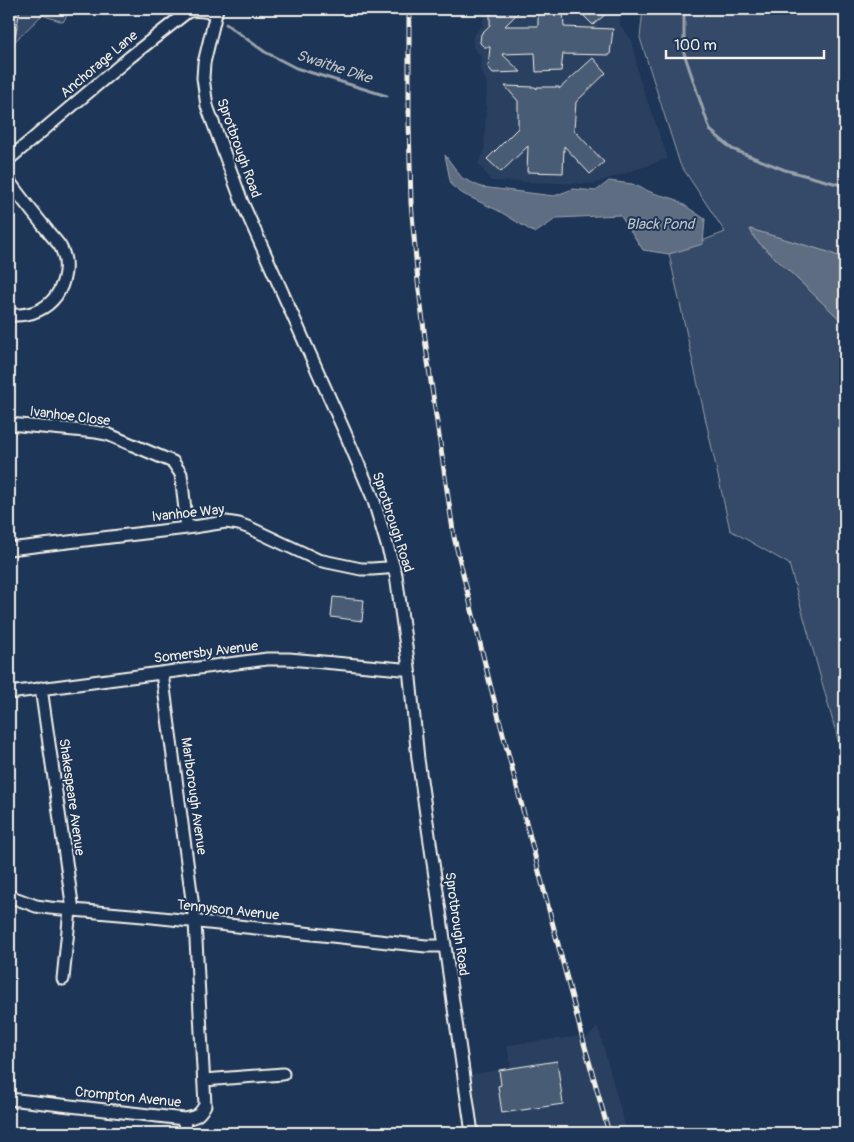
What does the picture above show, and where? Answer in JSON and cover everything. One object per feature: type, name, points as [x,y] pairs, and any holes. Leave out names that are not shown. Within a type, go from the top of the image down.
[{"type":"street","name":"Anchorage Lane","points":[[9,159],[130,57],[187,12],[193,10],[216,11]]},
{"type":"street","name":"Sprotbrough Road","points":[[216,11],[204,63],[203,78],[207,106],[242,202],[373,498],[396,575],[409,668],[418,759],[472,1133]]},
{"type":"street","points":[[9,182],[61,248],[66,270],[58,293],[42,310],[20,316],[9,315]]},
{"type":"street","name":"Ivanhoe Close","points":[[9,424],[107,434],[173,462],[181,474],[187,528]]},
{"type":"street","name":"Ivanhoe Way","points":[[9,549],[226,522],[250,528],[318,560],[361,569],[393,566]]},
{"type":"street","name":"Somersby Avenue","points":[[9,693],[267,659],[409,668]]},
{"type":"street","name":"Marlborough Avenue","points":[[162,673],[195,922]]},
{"type":"street","name":"Shakespeare Avenue","points":[[41,688],[71,910],[63,979]]},
{"type":"street","name":"Tennyson Avenue","points":[[9,896],[36,906],[426,946],[445,946]]},
{"type":"street","name":"Crompton Avenue","points":[[9,1099],[184,1119],[196,1117],[202,1112],[205,1105],[195,922]]},
{"type":"street","points":[[204,1080],[283,1074]]},
{"type":"street","points":[[184,1119],[185,1133]]},
{"type":"shaded area","points":[[9,9],[71,9],[63,22],[42,15],[9,47]]},
{"type":"shaded area","points":[[486,9],[620,9],[620,25],[632,40],[639,78],[667,159],[593,184],[491,181],[478,163],[484,153],[487,82],[480,69],[481,57],[473,47],[473,36],[483,25],[483,12]]},
{"type":"shaded area","points":[[643,9],[845,9],[845,259],[828,252],[750,229],[755,239],[845,324],[845,765],[789,564],[730,530],[669,254],[725,232],[680,164],[640,38]]},
{"type":"shaded area","points":[[598,1027],[627,1133],[478,1133],[469,1077],[474,1074],[511,1068],[507,1045],[582,1036],[583,1041]]},
{"type":"water","name":"Black Pond","points":[[445,155],[462,178],[481,187],[554,196],[573,189],[596,191],[609,181],[632,184],[653,193],[675,199],[705,219],[703,244],[669,254],[643,250],[620,215],[557,218],[535,233],[499,211],[463,194],[451,185]]},
{"type":"water","points":[[750,229],[828,252],[845,259],[845,324],[755,239]]},
{"type":"building","points":[[9,9],[20,9],[13,49],[9,48]]},
{"type":"building","points":[[493,9],[522,9],[505,26],[538,26],[538,11],[563,11],[564,27],[613,29],[610,55],[563,54],[561,71],[536,72],[535,53],[502,54],[521,72],[493,73],[488,67],[490,47],[484,47],[480,43],[481,34],[490,25],[490,13]]},
{"type":"building","points":[[577,9],[603,9],[607,13],[593,25]]},
{"type":"building","points":[[593,58],[606,73],[576,102],[574,130],[604,162],[590,174],[564,146],[563,173],[527,172],[528,146],[501,172],[487,159],[518,128],[518,101],[505,86],[535,87],[537,89],[537,87],[559,87],[559,89]]},
{"type":"building","points":[[333,597],[364,600],[362,621],[331,617]]},
{"type":"building","points":[[557,1061],[563,1104],[502,1113],[498,1086],[501,1085],[499,1070]]},
{"type":"waterway","points":[[684,9],[684,53],[710,130],[732,149],[785,170],[845,186]]},
{"type":"waterway","name":"Swaithe Dike","points":[[226,24],[265,52],[296,68],[387,96]]},
{"type":"railway","points":[[409,9],[411,203],[428,362],[454,537],[490,684],[609,1133]]}]
